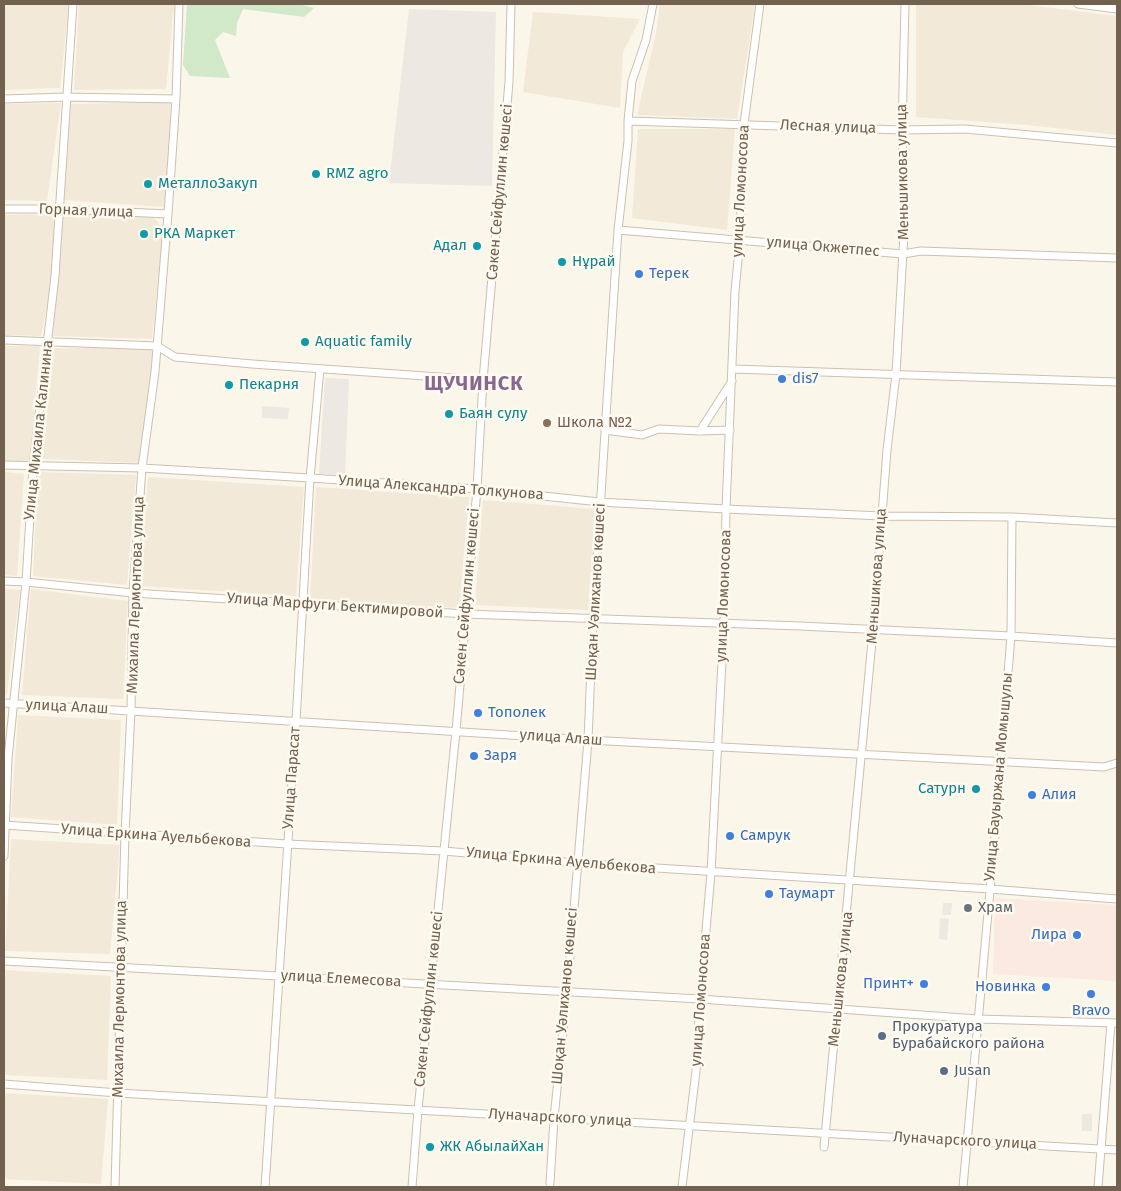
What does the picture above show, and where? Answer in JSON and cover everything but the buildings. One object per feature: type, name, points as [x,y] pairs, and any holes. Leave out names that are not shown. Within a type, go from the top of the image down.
[{"type":"street","name":"Улица Михаила Калинина","points":[[4,856],[8,758],[26,582],[33,467],[55,276],[73,4]]},
{"type":"street","name":"Михаила Лермонтова улица","points":[[115,1187],[125,834],[131,710],[133,593],[142,468],[157,346],[168,214],[176,99],[179,4]]},
{"type":"street","name":"Сәкен Сейфуллин көшесі","points":[[412,1187],[477,489],[483,380],[509,82],[511,4]]},
{"type":"street","name":"Шоқан Уәлиханов көшесі","points":[[550,1183],[554,1118],[567,993],[588,740],[593,618],[618,230],[628,141],[632,81],[646,40],[653,4]]},
{"type":"street","name":"улица Ломоносова","points":[[682,1187],[696,1071],[711,873],[724,623],[726,509],[744,124],[760,4]]},
{"type":"street","name":"Меньшикова улица","points":[[824,1147],[851,881],[874,630],[881,516],[896,374],[906,216],[902,130],[905,4]]},
{"type":"street","points":[[1078,4],[1117,9]]},
{"type":"street","points":[[4,99],[66,97],[176,99]]},
{"type":"street","name":"Лесная улица","points":[[628,121],[902,130],[965,129],[1117,143]]},
{"type":"street","name":"Горная улица","points":[[4,209],[59,209],[168,214]]},
{"type":"street","name":"улица Окжетпес","points":[[618,230],[903,254],[921,251],[1117,258]]},
{"type":"street","points":[[4,340],[157,346],[176,357],[483,380]]},
{"type":"street","name":"Улица Парасат","points":[[264,1187],[296,722],[310,478],[320,369]]},
{"type":"street","points":[[733,369],[1117,382]]},
{"type":"street","points":[[700,431],[732,380]]},
{"type":"street","points":[[605,430],[642,435],[659,430],[730,430]]},
{"type":"street","name":"Улица Александра Толкунова","points":[[4,465],[142,468],[310,478],[477,489],[600,502],[726,509],[881,516],[1012,517],[1117,523]]},
{"type":"street","name":"Улица Бауыржана Момышулы","points":[[963,1187],[1011,636],[1012,517]]},
{"type":"street","name":"Улица Марфуги Бектимировой","points":[[4,581],[133,593],[466,614],[724,623],[1011,636],[1117,643]]},
{"type":"street","name":"улица Алаш","points":[[4,703],[296,722],[456,730],[588,740],[718,745],[1001,762],[1104,766],[1117,763]]},
{"type":"street","name":"Улица Еркина Ауельбекова","points":[[5,825],[287,844],[444,851],[711,873],[990,889],[1117,899]]},
{"type":"street","name":"улица Елемесова","points":[[4,961],[700,999],[978,1019],[1114,1023]]},
{"type":"street","points":[[1098,1187],[1114,1023]]},
{"type":"street","name":"Луначарского улица","points":[[4,1084],[271,1102],[1117,1150]]},
{"type":"shaded area","points":[[4,4],[69,4],[60,88],[4,90]]},
{"type":"shaded area","points":[[79,4],[174,4],[166,89],[74,90]]},
{"type":"shaded area","points":[[660,4],[755,4],[737,119],[637,115],[656,33]]},
{"type":"shaded area","points":[[916,4],[1020,4],[1117,16],[1117,135],[1027,125],[916,117]]},
{"type":"shaded area","points":[[409,9],[496,12],[492,186],[389,183]]},
{"type":"shaded area","points":[[533,12],[640,19],[623,52],[620,108],[523,92]]},
{"type":"shaded area","points":[[171,102],[165,207],[63,200],[71,104]]},
{"type":"shaded area","points":[[61,103],[47,201],[4,200],[4,104]]},
{"type":"shaded area","points":[[638,129],[735,129],[727,230],[632,218]]},
{"type":"shaded area","points":[[54,214],[54,274],[41,336],[4,335],[4,215]]},
{"type":"shaded area","points":[[62,214],[153,217],[159,223],[163,231],[152,339],[53,336]]},
{"type":"shaded area","points":[[4,346],[40,346],[30,463],[4,461]]},
{"type":"shaded area","points":[[52,348],[154,348],[140,463],[43,459]]},
{"type":"shaded area","points":[[325,378],[349,379],[345,475],[319,474]]},
{"type":"shaded area","points":[[262,406],[289,408],[288,419],[262,418]]},
{"type":"shaded area","points":[[4,472],[24,474],[17,576],[4,575]]},
{"type":"shaded area","points":[[38,472],[136,475],[127,585],[33,576]]},
{"type":"shaded area","points":[[148,477],[304,487],[296,596],[139,586]]},
{"type":"shaded area","points":[[316,487],[469,497],[459,608],[310,600]]},
{"type":"shaded area","points":[[483,500],[595,509],[588,610],[475,605]]},
{"type":"shaded area","points":[[4,589],[20,590],[7,694],[4,694]]},
{"type":"shaded area","points":[[31,589],[128,601],[123,699],[22,695]]},
{"type":"shaded area","points":[[18,715],[121,720],[117,825],[11,817]]},
{"type":"shaded area","points":[[11,839],[120,845],[110,954],[5,951]]},
{"type":"shaded area","points":[[995,898],[1117,905],[1117,981],[993,974]]},
{"type":"shaded area","points":[[943,903],[952,903],[951,915],[942,915]]},
{"type":"shaded area","points":[[940,918],[949,919],[947,940],[939,939]]},
{"type":"shaded area","points":[[4,970],[111,976],[107,1080],[4,1075]]},
{"type":"shaded area","points":[[4,1093],[108,1099],[101,1184],[4,1179]]},
{"type":"shaded area","points":[[1082,1114],[1092,1114],[1092,1131],[1082,1131]]},
{"type":"green space","points":[[187,4],[298,4],[314,8],[304,17],[243,9],[237,23],[236,36],[223,32],[215,40],[230,78],[190,76],[183,65]]},
{"type":"place","name":"RMZ agro","points":[[316,174]]},
{"type":"place","name":"МеталлоЗакуп","points":[[148,184]]},
{"type":"place","name":"РКА Маркет","points":[[144,234]]},
{"type":"place","name":"Адал","points":[[477,246]]},
{"type":"place","name":"Нұрай","points":[[562,262]]},
{"type":"place","name":"Терек","points":[[639,274]]},
{"type":"place","name":"Aquatic family","points":[[305,342]]},
{"type":"place","name":"dis7","points":[[782,379]]},
{"type":"place","name":"Пекарня","points":[[229,385]]},
{"type":"place","name":"Баян сулу","points":[[449,414]]},
{"type":"place","name":"Школа №2","points":[[547,423]]},
{"type":"place","name":"Тополек","points":[[478,713]]},
{"type":"place","name":"Заря","points":[[474,756]]},
{"type":"place","name":"Сатурн","points":[[976,789]]},
{"type":"place","name":"Алия","points":[[1032,795]]},
{"type":"place","name":"Самрук","points":[[730,836]]},
{"type":"place","name":"Таумарт","points":[[769,894]]},
{"type":"place","name":"Храм","points":[[968,908]]},
{"type":"place","name":"Лира","points":[[1077,935]]},
{"type":"place","name":"Принт+","points":[[924,984]]},
{"type":"place","name":"Новинка","points":[[1046,987]]},
{"type":"place","name":"Bravo","points":[[1091,994]]},
{"type":"place","name":"Прокуратура Бурабайского района","points":[[882,1036]]},
{"type":"place","name":"Jusan","points":[[944,1071]]},
{"type":"place","name":"ЖК АбылайХан","points":[[430,1147]]},
{"type":"district","name":"ЩУЧИНСК","points":[[474,384]]}]
